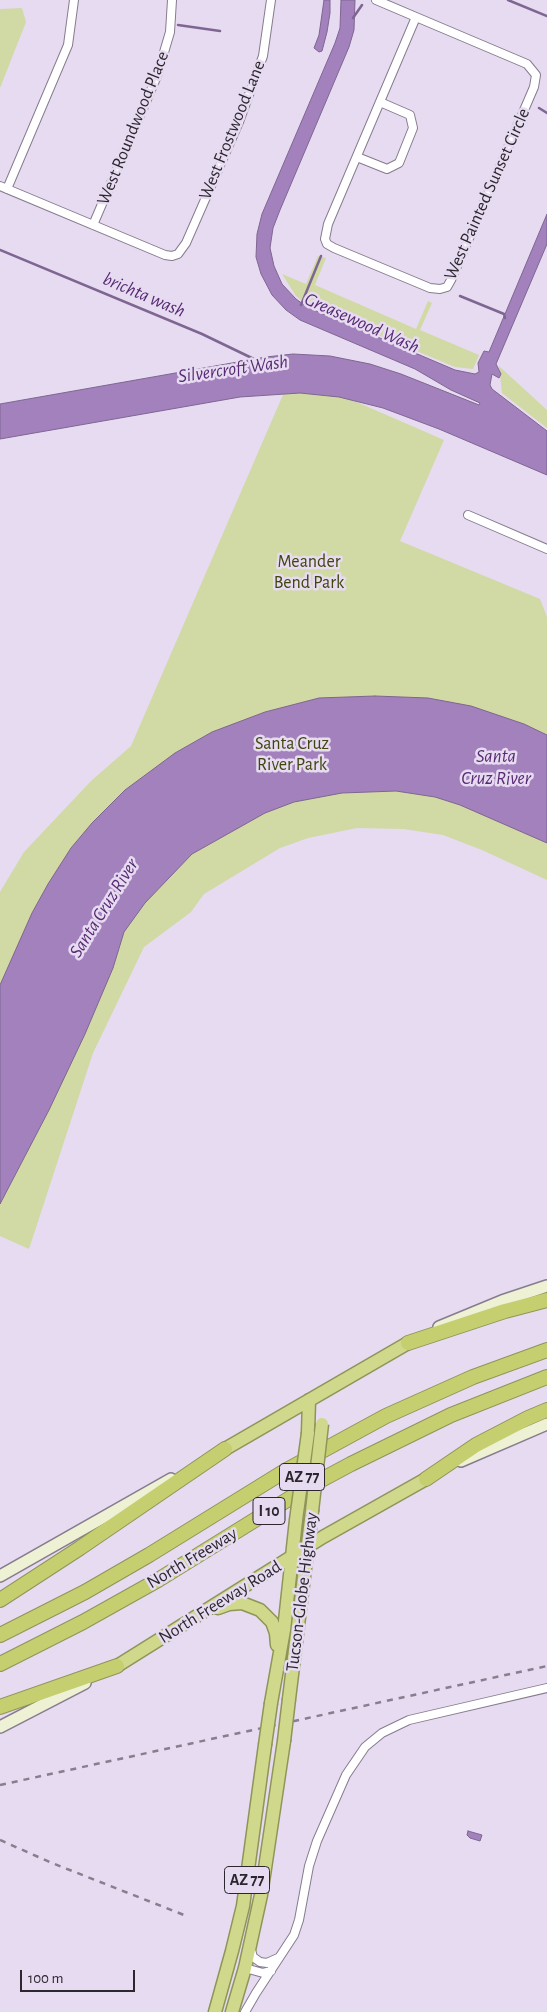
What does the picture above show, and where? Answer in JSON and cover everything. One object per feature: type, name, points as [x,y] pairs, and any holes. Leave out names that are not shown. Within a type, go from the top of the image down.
[{"type":"highway","points":[[0,1600],[225,1449],[408,1343],[505,1311],[547,1300]]},
{"type":"highway","name":"North Freeway","points":[[0,1635],[85,1592],[285,1471],[369,1425],[473,1377],[547,1350]]},
{"type":"highway","name":"North Freeway","points":[[0,1664],[83,1622],[158,1580],[308,1486],[403,1437],[451,1415],[547,1377]]},
{"type":"highway","name":"Tucson-Globe Highway","points":[[232,2012],[253,1934],[267,1863],[284,1741],[322,1424],[309,1400]]},
{"type":"highway","name":"Tucson-Globe Highway","points":[[215,2012],[244,1896],[271,1703],[284,1630],[308,1433],[309,1400]]},
{"type":"highway","points":[[426,1479],[476,1445],[547,1410]]},
{"type":"highway","name":"North Freeway Road","points":[[117,1666],[307,1547],[426,1479]]},
{"type":"highway","points":[[180,1627],[229,1604],[256,1607],[269,1617],[276,1633],[275,1677]]},
{"type":"highway","points":[[0,1707],[117,1666]]},
{"type":"highway","points":[[222,1987],[233,1970],[245,1968]]},
{"type":"main road","points":[[408,1343],[473,1312],[547,1286]]},
{"type":"main road","name":"North Freeway Road","points":[[426,1479],[466,1458],[547,1424]]},
{"type":"main road","points":[[0,1576],[225,1449]]},
{"type":"main road","name":"North Freeway Road","points":[[0,1727],[117,1666]]},
{"type":"street","points":[[74,0],[68,44],[3,187],[93,225]]},
{"type":"street","name":"West Roundwood Place","points":[[93,225],[157,76],[170,32],[172,0]]},
{"type":"street","name":"West Frostwood Lane","points":[[93,225],[165,255],[178,256],[186,243],[235,131],[263,56],[271,0]]},
{"type":"street","name":"West Painted Sunset Circle","points":[[376,0],[527,64],[538,71],[534,87],[445,291],[430,288],[334,248],[323,239],[416,17]]},
{"type":"street","points":[[357,157],[386,169],[399,163],[413,128],[410,115],[380,102]]},
{"type":"street","points":[[468,515],[547,549]]},
{"type":"street","points":[[245,2012],[292,1940],[297,1926],[311,1858],[330,1809],[358,1755],[373,1740],[391,1728],[417,1718],[547,1688]]},
{"type":"street","points":[[253,1934],[251,1952],[255,1960],[268,1963],[283,1954]]},
{"type":"street","points":[[245,1968],[263,1973],[271,1971]]},
{"type":"green space","points":[[22,8],[26,22],[0,88],[0,9]]},
{"type":"green space","points":[[318,256],[326,258],[315,285],[416,329],[428,301],[432,303],[420,330],[479,355],[473,369],[455,367],[309,306],[296,296],[282,274],[306,284]]},
{"type":"green space","points":[[499,366],[547,410],[547,428],[502,393]]},
{"type":"green space","name":"Santa Cruz River Park","points":[[292,374],[444,440],[400,541],[540,599],[547,617],[547,880],[482,850],[443,835],[404,829],[357,828],[308,838],[280,848],[204,894],[191,912],[144,947],[93,1053],[29,1249],[0,1236],[0,892],[24,852],[91,781],[131,746]]},
{"type":"water","points":[[324,0],[330,0],[330,13],[322,51],[319,52],[314,48],[319,35]]},
{"type":"water","name":"Silvercroft Wash","points":[[341,0],[355,0],[354,30],[349,47],[273,228],[270,248],[274,266],[282,284],[296,299],[307,307],[455,370],[475,374],[479,372],[478,363],[484,351],[489,352],[547,214],[547,244],[496,364],[501,374],[499,378],[492,374],[490,385],[492,389],[547,431],[547,475],[439,429],[383,408],[339,397],[300,393],[240,397],[0,439],[0,404],[266,357],[293,354],[330,356],[370,364],[401,374],[479,405],[480,403],[451,390],[415,369],[300,320],[286,310],[272,295],[261,274],[256,257],[257,234],[262,214],[335,43],[340,28]]},
{"type":"water","name":"Santa Cruz River","points":[[375,696],[428,698],[471,706],[524,724],[547,735],[547,843],[460,805],[435,797],[396,791],[342,793],[294,802],[265,813],[192,854],[145,903],[124,932],[113,968],[85,1034],[49,1110],[0,1204],[0,985],[32,913],[71,848],[92,823],[125,790],[175,753],[212,732],[265,712],[319,698]]},
{"type":"water","points":[[468,1831],[482,1835],[480,1841],[470,1838],[467,1835]]},
{"type":"waterway","points":[[508,0],[547,16]]},
{"type":"waterway","points":[[353,18],[362,5]]},
{"type":"waterway","points":[[178,25],[220,31]]},
{"type":"waterway","points":[[539,108],[547,113]]},
{"type":"waterway","name":"brichta wash","points":[[0,250],[202,334],[256,360]]},
{"type":"waterway","name":"Greasewood Wash","points":[[301,305],[321,256]]},
{"type":"waterway","points":[[460,296],[504,314],[505,318]]},
{"type":"railway","points":[[0,1785],[547,1666]]},
{"type":"railway","points":[[0,1840],[52,1863],[184,1915]]},
{"type":"park label","name":"Meander Bend Park","points":[[309,572]]}]
